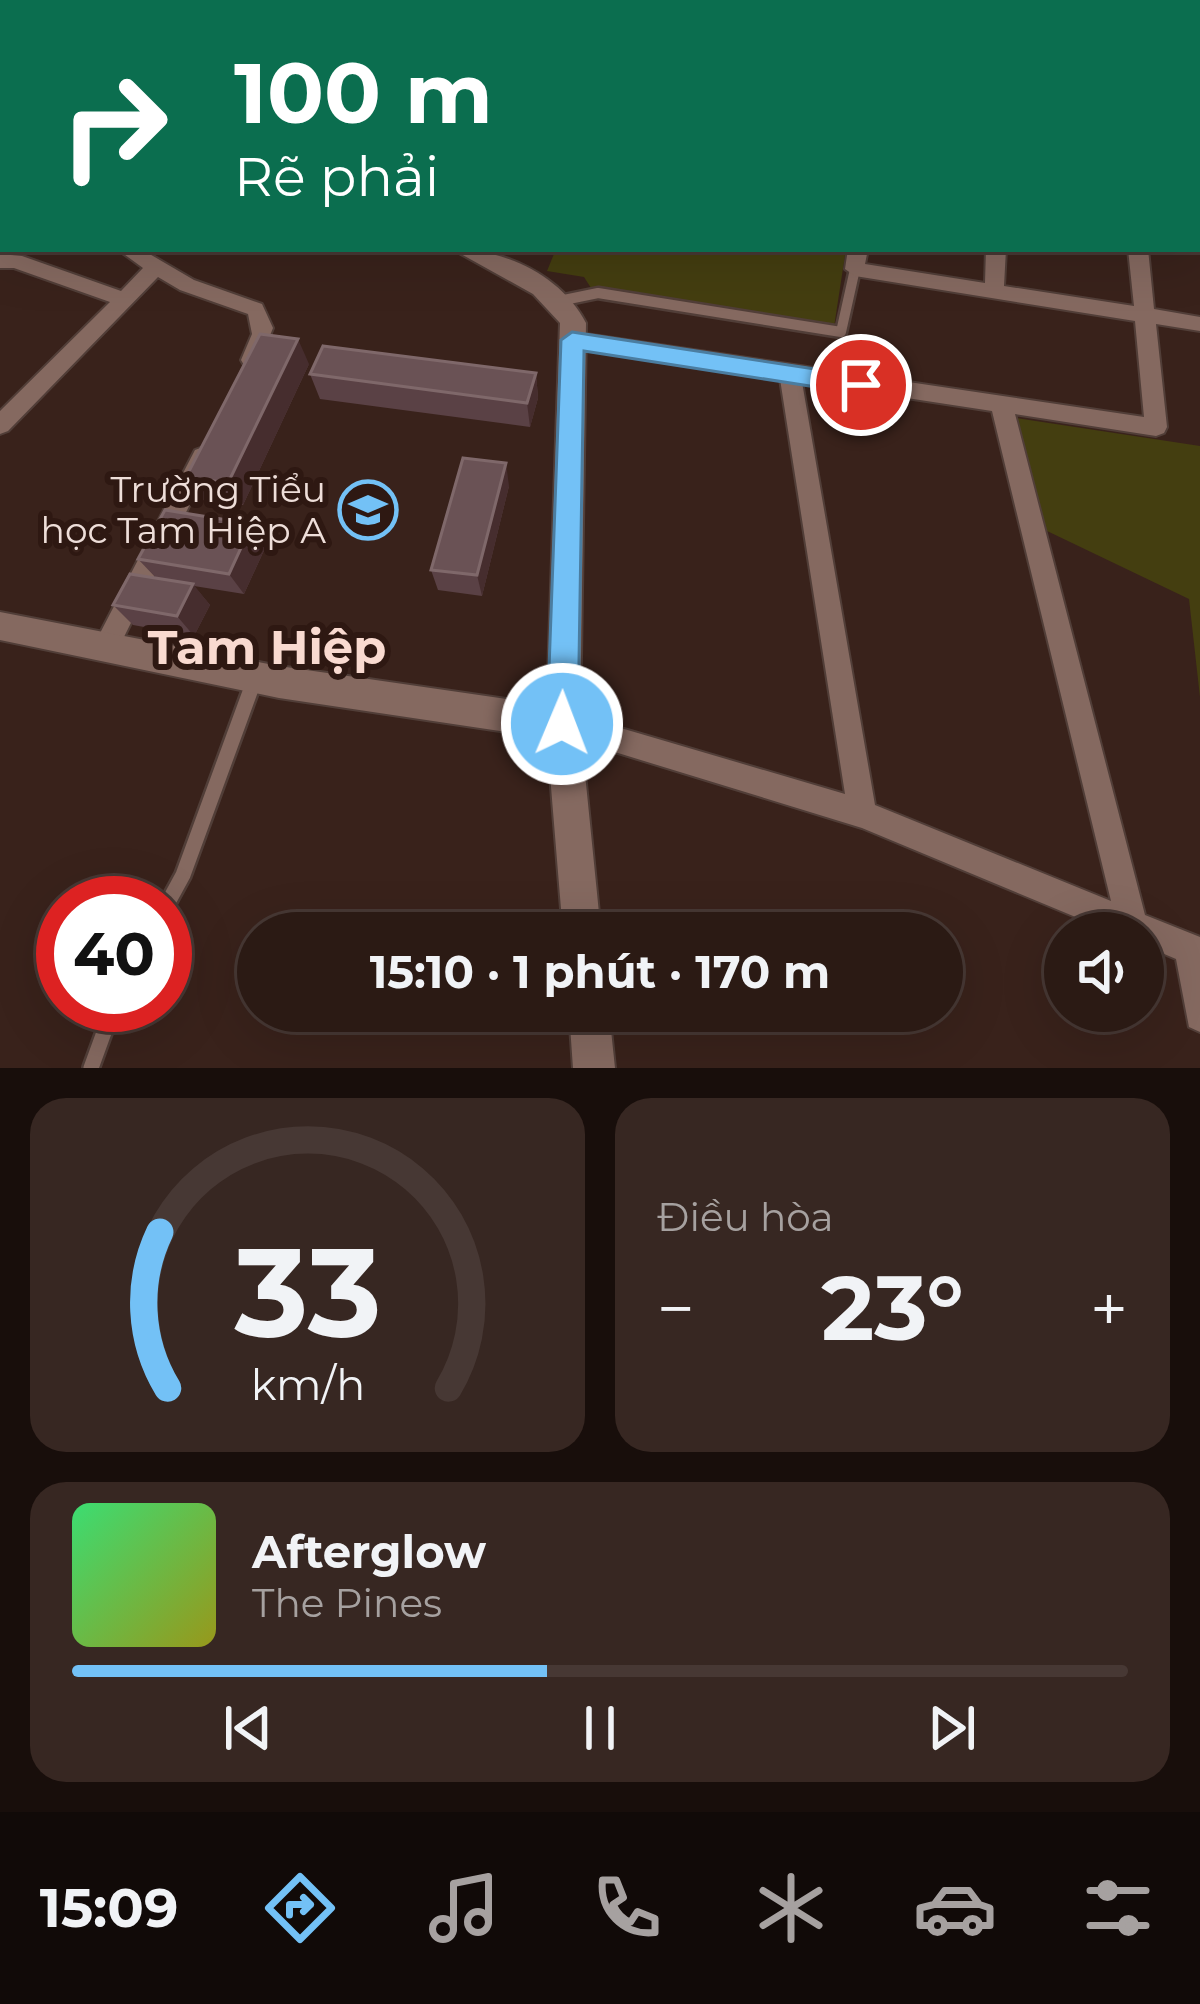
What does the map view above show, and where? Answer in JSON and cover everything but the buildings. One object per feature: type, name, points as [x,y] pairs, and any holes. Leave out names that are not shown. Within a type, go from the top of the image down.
[{"type":"street","points":[[133,252],[187,285],[255,309],[263,318],[263,335],[242,377]]},
{"type":"street","points":[[469,252],[559,301],[571,315],[562,724],[580,912]]},
{"type":"street","points":[[994,292],[995,252]]},
{"type":"street","points":[[572,340],[1156,427],[1138,252]]},
{"type":"street","points":[[856,259],[994,292],[1200,324]]},
{"type":"street","points":[[0,262],[16,261],[124,299]]},
{"type":"street","points":[[0,425],[156,267]]},
{"type":"street","points":[[790,374],[862,814]]},
{"type":"street","points":[[1002,407],[1129,912]]},
{"type":"street","points":[[106,647],[211,439]]},
{"type":"street","points":[[0,626],[255,677],[562,724],[862,814],[1097,912]]},
{"type":"street","points":[[1164,939],[1195,951],[1200,1016]]},
{"type":"street","points":[[591,1032],[594,1068]]},
{"type":"lane","points":[[559,301],[598,293],[841,332],[856,259]]},
{"type":"lane","points":[[177,876],[255,677]]},
{"type":"lane","points":[[91,1068],[104,1032]]},
{"type":"shaded area","points":[[555,252],[846,252],[834,327],[591,288],[584,277],[547,271]]},
{"type":"shaded area","points":[[1016,418],[1200,446],[1200,697],[1189,599],[1045,530]]},
{"type":"place","name":"Trường Tiểu học Tam Hiệp A","points":[[368,510]]},
{"type":"district","name":"Tam Hiệp","points":[[267,647]]},
{"type":"route","points":[[562,724],[572,340],[861,385]]}]
